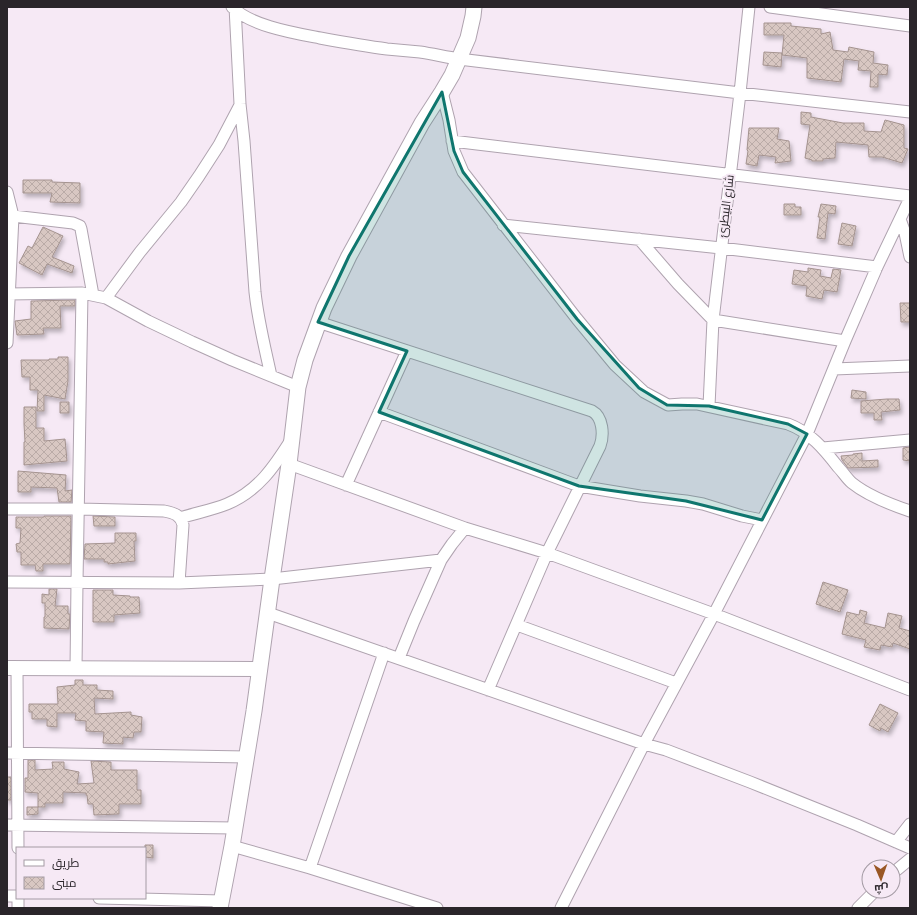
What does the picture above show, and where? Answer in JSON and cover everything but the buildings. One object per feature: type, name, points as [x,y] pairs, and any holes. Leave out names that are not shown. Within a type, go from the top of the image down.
[{"type":"main road","points":[[221,904],[254,711],[300,377],[318,322],[349,256],[415,135],[452,74],[468,38],[472,24],[474,7]]},
{"type":"street","name":"شارع البيطرئ","points":[[709,406],[713,320],[749,7]]},
{"type":"street","points":[[770,7],[910,26]]},
{"type":"street","points":[[234,8],[243,15],[258,22],[294,33],[354,44],[421,52],[459,59],[910,112]]},
{"type":"street","points":[[234,8],[240,104],[257,312],[271,376]]},
{"type":"street","points":[[442,92],[456,157],[464,172],[614,365],[639,388],[668,405],[687,404],[709,406],[794,426],[807,434],[823,448],[848,479],[855,485],[883,501],[910,511]]},
{"type":"street","points":[[106,298],[140,252],[181,202],[199,176],[219,146],[240,104]]},
{"type":"street","points":[[452,141],[910,197],[877,267],[807,434],[714,614],[644,744],[560,908]]},
{"type":"street","points":[[7,192],[13,216],[8,294],[7,343]]},
{"type":"street","points":[[13,216],[73,223],[80,226],[81,229],[88,294],[79,509],[76,669]]},
{"type":"street","points":[[900,219],[905,233],[910,257]]},
{"type":"street","points":[[503,224],[877,267]]},
{"type":"street","points":[[639,240],[678,284],[713,320],[845,341]]},
{"type":"street","points":[[8,294],[88,294],[106,298],[154,324],[212,351],[298,387]]},
{"type":"street","points":[[318,322],[584,409],[596,414],[600,420],[602,435],[601,443],[547,553],[488,690]]},
{"type":"street","points":[[346,485],[406,350]]},
{"type":"street","points":[[834,369],[910,366]]},
{"type":"street","points":[[379,412],[579,486],[703,504],[742,516],[762,520]]},
{"type":"street","points":[[180,518],[226,504],[248,492],[272,469],[293,436]]},
{"type":"street","points":[[823,448],[910,440]]},
{"type":"street","points":[[289,464],[465,528],[547,553],[714,614],[910,690]]},
{"type":"street","points":[[7,509],[164,511],[176,514],[180,518],[183,528],[179,583]]},
{"type":"street","points":[[400,658],[414,621],[441,560],[465,528]]},
{"type":"street","points":[[7,582],[179,583],[272,579],[441,560]]},
{"type":"street","points":[[268,613],[721,770],[795,799],[910,848]]},
{"type":"street","points":[[517,625],[676,683]]},
{"type":"street","points":[[310,868],[384,653]]},
{"type":"street","points":[[18,847],[12,825],[12,668],[260,669]]},
{"type":"street","points":[[12,753],[247,757]]},
{"type":"street","points":[[896,842],[910,824]]},
{"type":"street","points":[[12,825],[235,828]]},
{"type":"street","points":[[232,846],[310,868],[437,908]]},
{"type":"street","points":[[901,866],[910,859]]},
{"type":"street","points":[[119,899],[221,904]]},
{"type":"street","points":[[858,908],[867,899]]},
{"type":"highlighted area","points":[[442,92],[454,151],[463,172],[577,319],[639,388],[667,405],[709,406],[788,424],[807,434],[762,520],[686,501],[579,486],[379,412],[407,351],[318,322],[349,256]]}]
